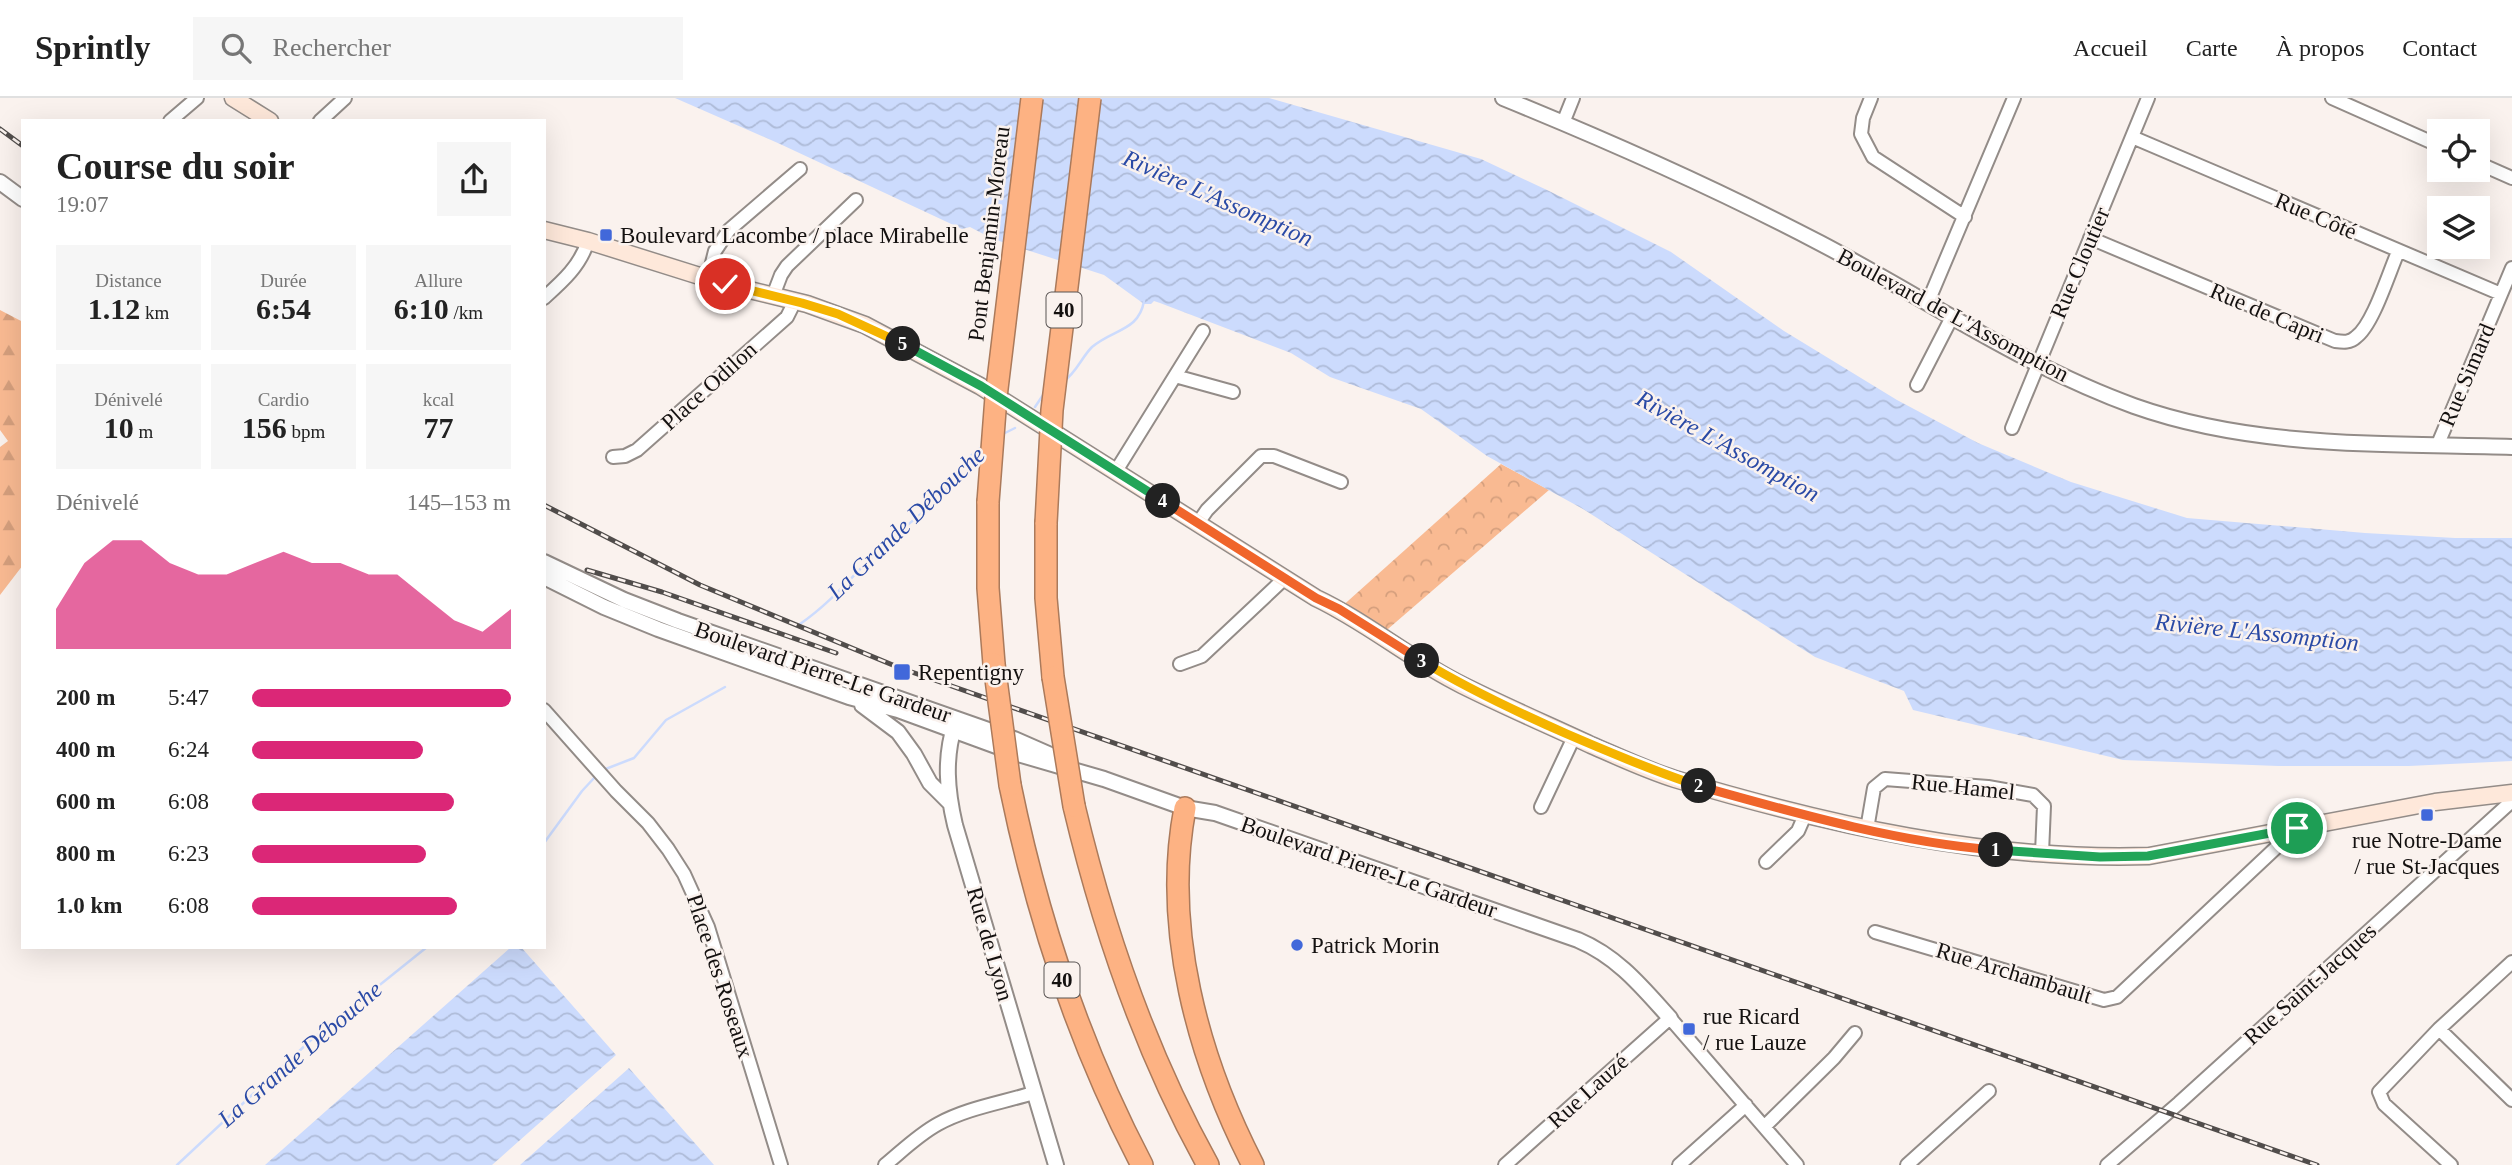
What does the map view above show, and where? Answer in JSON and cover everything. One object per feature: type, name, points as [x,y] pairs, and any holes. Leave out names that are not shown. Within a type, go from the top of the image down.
[{"type":"highway","name":"Pont Benjamin-Moreau","points":[[1032,98],[996,397],[988,502],[988,588],[994,664],[1010,785],[1032,880],[1066,992],[1094,1064],[1142,1165]]},
{"type":"highway","name":"40","points":[[1090,98],[1052,410],[1046,523],[1046,598],[1053,677],[1074,806],[1105,924],[1131,999],[1164,1076],[1208,1165]]},
{"type":"highway","points":[[1185,808],[1179,857],[1179,895],[1190,992],[1203,1048],[1219,1091],[1253,1165]]},
{"type":"main road","points":[[233,98],[267,119]]},
{"type":"main road","points":[[546,230],[795,301],[858,322],[981,386],[1316,598],[1339,609],[1458,683],[1574,737],[1674,779],[1867,829],[1981,849],[2100,857],[2148,856],[2435,802],[2512,793]]},
{"type":"street","points":[[172,119],[197,98]]},
{"type":"street","points":[[322,119],[345,98]]},
{"type":"street","name":"Boulevard de L'Assomption","points":[[1503,98],[1715,190],[1820,243],[2038,365],[2135,406],[2209,427],[2289,439],[2512,447]]},
{"type":"street","points":[[1563,123],[1573,98]]},
{"type":"street","points":[[1871,98],[1863,118],[1861,134],[1873,157],[1965,216]]},
{"type":"street","points":[[1928,302],[2014,98]]},
{"type":"street","name":"Rue Cloutier","points":[[2012,428],[2148,98]]},
{"type":"street","points":[[2332,98],[2427,140]]},
{"type":"street","name":"Rue Côté","points":[[2132,137],[2501,294]]},
{"type":"street","points":[[2490,168],[2512,178]]},
{"type":"street","points":[[708,278],[715,251],[729,230],[800,169]]},
{"type":"street","points":[[0,182],[21,198]]},
{"type":"street","points":[[773,296],[787,266],[856,200]]},
{"type":"street","name":"Rue de Capri","points":[[2090,238],[2335,341],[2347,342],[2355,339],[2366,327],[2398,252]]},
{"type":"street","points":[[546,296],[569,276],[583,256],[588,241]]},
{"type":"street","name":"Rue Simard","points":[[2438,444],[2512,268]]},
{"type":"street","name":"Place Odilon","points":[[613,457],[625,456],[637,450],[787,317],[795,301]]},
{"type":"street","points":[[1917,385],[1952,317]]},
{"type":"street","points":[[1116,471],[1203,331]]},
{"type":"street","points":[[1175,376],[1233,392]]},
{"type":"street","points":[[1198,523],[1207,510],[1261,456],[1274,456],[1342,481]]},
{"type":"street","name":"Boulevard Pierre-Le Gardeur","points":[[546,563],[641,607],[955,725],[1018,754],[1104,779],[1185,808],[1218,814],[1551,930],[1595,948],[1626,970],[1670,1018]]},
{"type":"street","name":"Boulevard Pierre-Le Gardeur","points":[[546,578],[635,620],[849,696],[955,725]]},
{"type":"street","points":[[1180,664],[1202,656],[1285,578]]},
{"type":"street","points":[[849,696],[898,732],[930,783],[950,803]]},
{"type":"street","name":"Place des Roseaux","points":[[546,712],[648,823],[684,874],[711,935],[781,1165]]},
{"type":"street","name":"Rue de Lyon","points":[[955,725],[947,769],[950,803],[1056,1165]]},
{"type":"street","points":[[1541,807],[1574,737]]},
{"type":"street","name":"Rue Hamel","points":[[1867,829],[1874,789],[1885,779],[1988,787],[2033,795],[2044,806],[2042,853]]},
{"type":"street","name":"Rue Saint-Jacques","points":[[2107,1165],[2512,801]]},
{"type":"street","points":[[1766,862],[1798,831],[1805,814]]},
{"type":"street","name":"Rue Archambault","points":[[1875,932],[2104,1000],[2116,997],[2297,828]]},
{"type":"street","points":[[2451,1165],[2384,1104],[2379,1092],[2439,1029],[2510,965]]},
{"type":"street","points":[[1670,1018],[1797,1165]]},
{"type":"street","name":"Rue Lauzé","points":[[1505,1165],[1670,1018]]},
{"type":"street","points":[[2439,1029],[2512,1100]]},
{"type":"street","points":[[1765,1126],[1834,1058],[1855,1033]]},
{"type":"street","points":[[1907,1165],[1989,1091]]},
{"type":"street","points":[[885,1165],[945,1121],[980,1107],[1033,1093]]},
{"type":"street","points":[[1679,1165],[1746,1105]]},
{"type":"green space","points":[[0,310],[21,321],[21,568],[0,595],[0,447],[8,441],[0,430]]},
{"type":"green space","points":[[1501,464],[1549,490],[1381,635],[1339,609]]},
{"type":"water","name":"Rivière L'Assomption","points":[[675,98],[1269,98],[1481,159],[1671,252],[1784,331],[1897,400],[1978,443],[2071,482],[2187,518],[2365,533],[2512,538],[2512,761],[2409,766],[2278,766],[2123,760],[1913,710],[1904,691],[1815,657],[1583,509],[1487,456],[1421,409],[1330,377],[1291,353],[1160,303],[1154,301],[1144,304],[1104,275],[993,239],[970,227],[962,229]]},
{"type":"water","points":[[509,949],[523,949],[616,1055],[492,1165],[265,1165]]},
{"type":"water","points":[[629,1068],[714,1165],[520,1165]]},
{"type":"waterway","name":"La Grande Débouche","points":[[1063,382],[1092,347],[1131,324],[1141,311],[1144,301]]},
{"type":"waterway","name":"La Grande Débouche","points":[[1035,407],[1043,395]]},
{"type":"waterway","name":"La Grande Débouche","points":[[1003,434],[1015,428]]},
{"type":"waterway","name":"La Grande Débouche","points":[[800,624],[823,606],[883,546],[941,496],[970,457],[982,447]]},
{"type":"waterway","name":"La Grande Débouche","points":[[603,770],[634,758],[666,720],[725,687]]},
{"type":"waterway","name":"La Grande Débouche","points":[[546,840],[595,777]]},
{"type":"waterway","name":"La Grande Débouche","points":[[177,1165],[311,1040],[425,949]]},
{"type":"railway","points":[[0,129],[21,145]]},
{"type":"railway","points":[[546,506],[700,585],[900,668]]},
{"type":"railway","points":[[587,570],[662,592],[836,653]]},
{"type":"railway","points":[[906,670],[2317,1165]]},
{"type":"place","name":"Boulevard Lacombe / place Mirabelle","points":[[606,235]]},
{"type":"place","name":"Repentigny","points":[[902,672]]},
{"type":"place","name":"rue Notre-Dame / rue St-Jacques","points":[[2427,815]]},
{"type":"place","name":"Patrick Morin","points":[[1297,945]]},
{"type":"place","name":"rue Ricard / rue Lauze","points":[[1689,1029]]},
{"type":"route","points":[[725,284],[838,314],[935,360],[981,386],[1316,598],[1339,609],[1458,683],[1529,717],[1674,779],[1867,829],[1981,849],[2100,857],[2148,856],[2297,828]]}]
